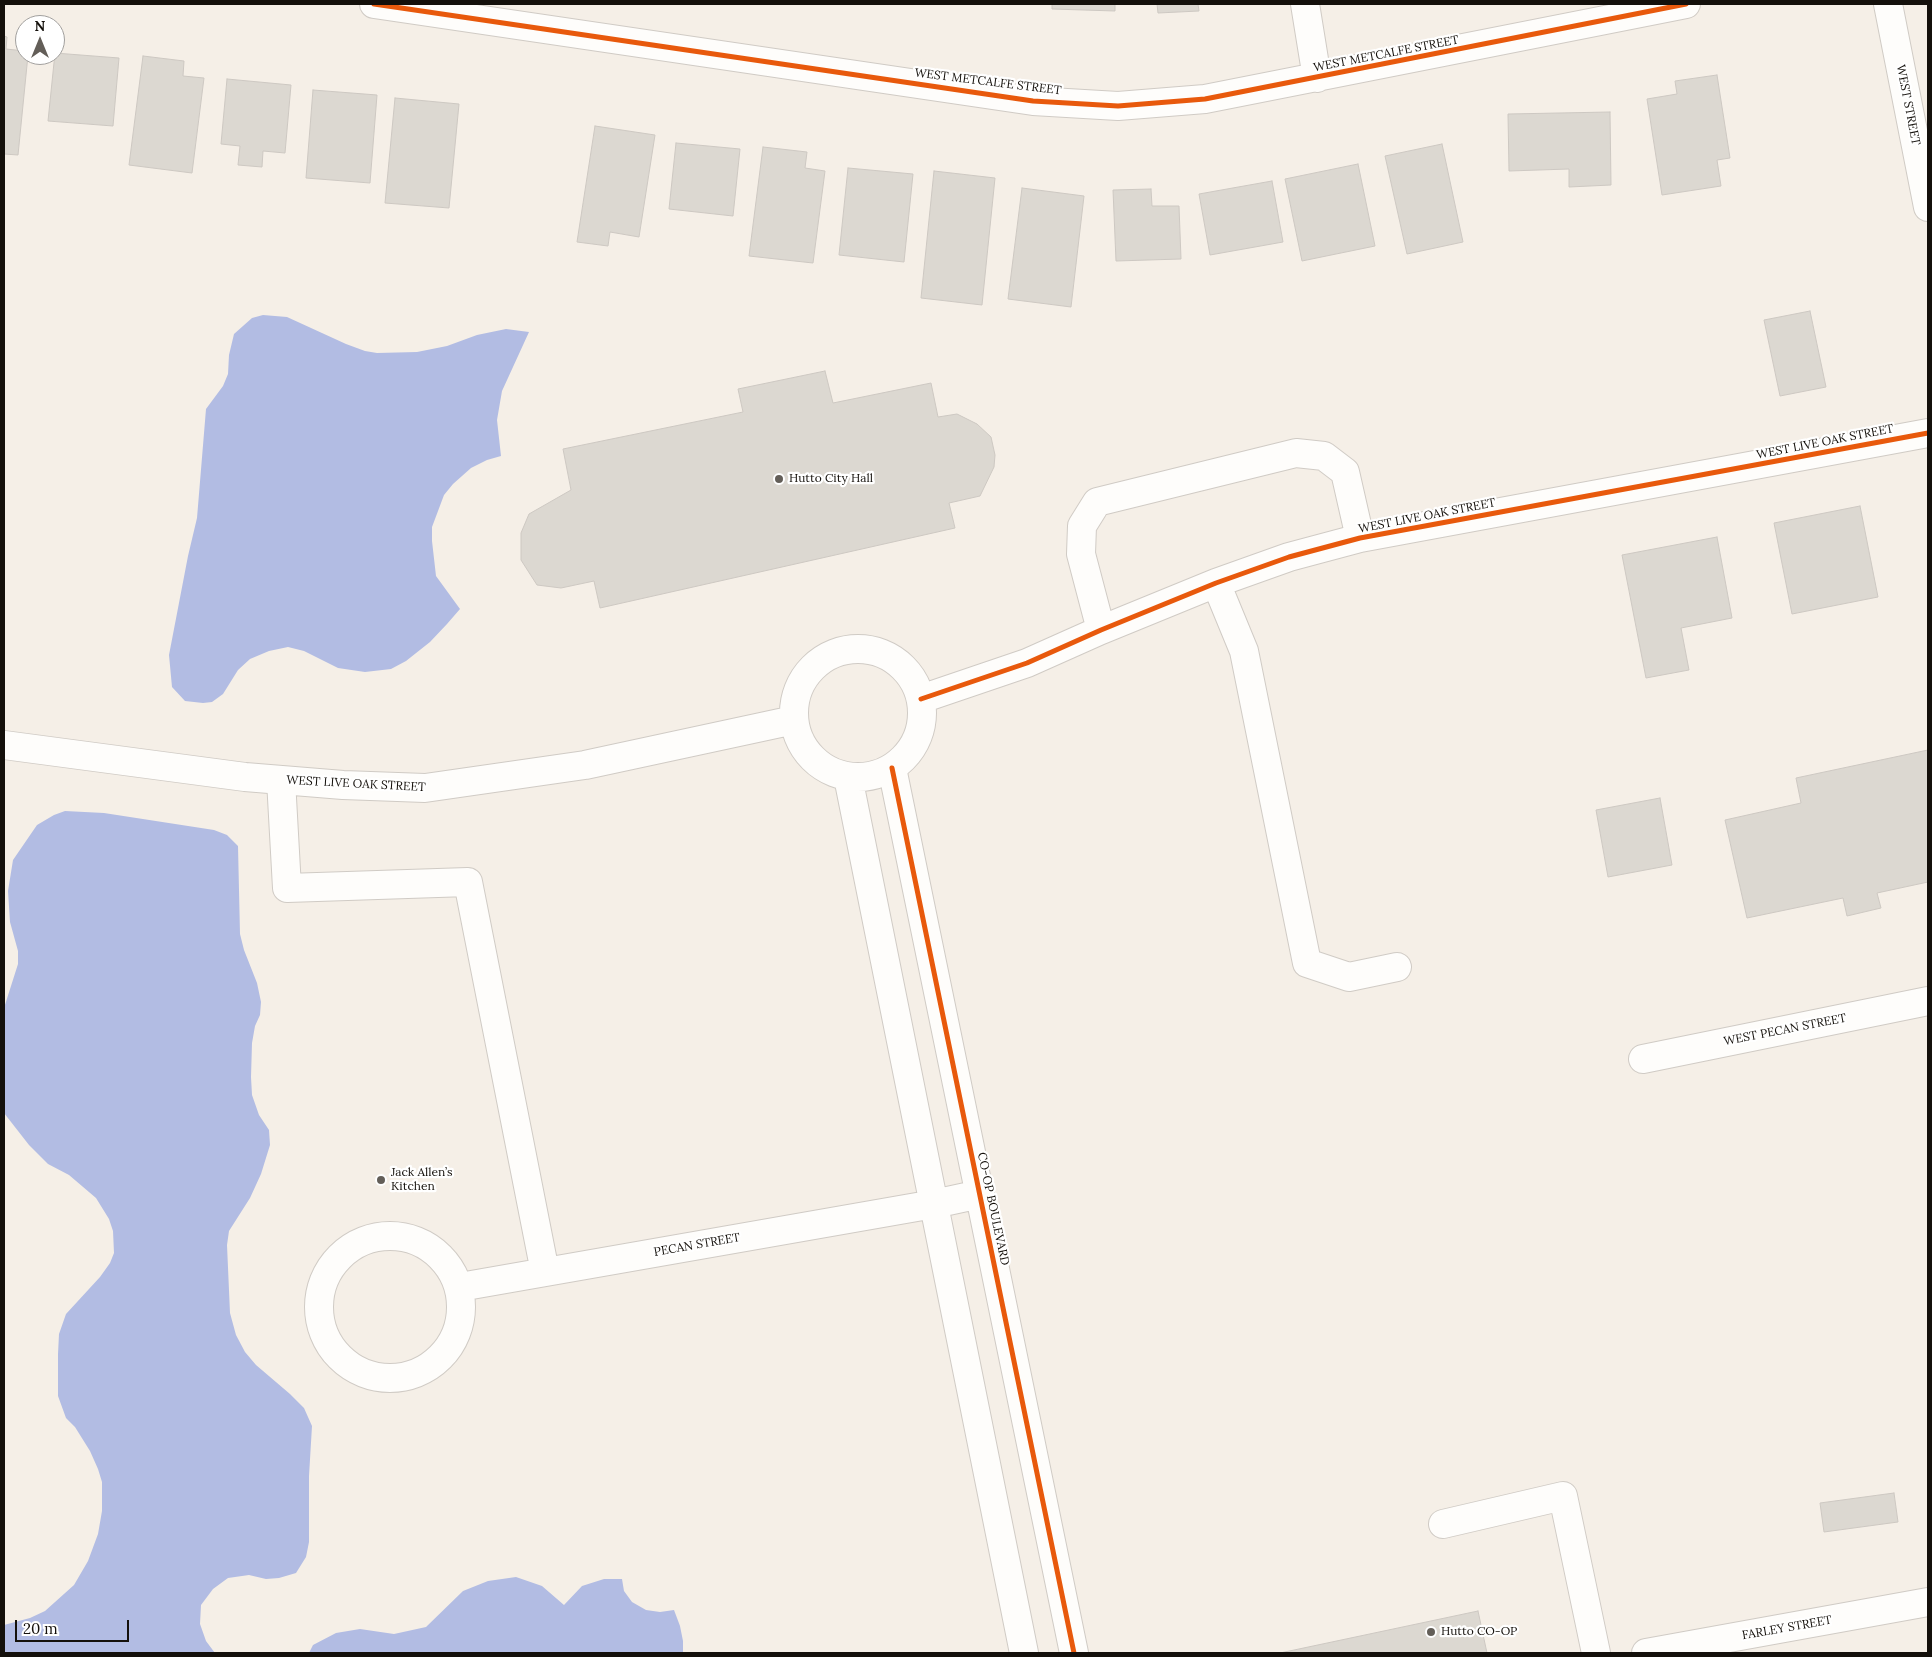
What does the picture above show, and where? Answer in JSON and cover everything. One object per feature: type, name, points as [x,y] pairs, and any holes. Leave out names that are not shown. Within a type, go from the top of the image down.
[{"type":"street","name":"WEST METCALFE STREET","points":[[374,4],[1033,100],[1118,106],[1206,99],[1686,4]]},
{"type":"street","points":[[1305,4],[1317,78]]},
{"type":"street","name":"WEST STREET","points":[[1888,4],[1928,207]]},
{"type":"street","name":"WEST LIVE OAK STREET","points":[[921,699],[1027,663],[1101,630],[1216,583],[1289,557],[1360,538],[1928,433]]},
{"type":"street","points":[[1101,630],[1081,554],[1082,526],[1098,502],[1296,453],[1324,456],[1345,472],[1360,538]]},
{"type":"street","points":[[1216,583],[1244,651],[1307,963],[1349,977],[1397,967]]},
{"type":"street","points":[[859,649],[880,652],[899,663],[913,679],[921,699],[922,719],[918,738],[907,755],[892,768],[878,775],[848,776],[828,770],[811,758],[799,740],[794,720],[795,698],[804,678],[818,662],[837,652],[859,649]]},
{"type":"street","name":"WEST LIVE OAK STREET","points":[[4,745],[245,777],[343,785],[425,788],[585,765],[794,720]]},
{"type":"street","name":"CO-OP BOULEVARD","points":[[892,768],[1074,1653]]},
{"type":"street","points":[[848,776],[1024,1653]]},
{"type":"street","points":[[281,780],[287,888],[468,882],[545,1272]]},
{"type":"street","name":"WEST PECAN STREET","points":[[1642,1059],[1928,1001]]},
{"type":"street","name":"PECAN STREET","points":[[460,1287],[934,1204],[980,1194]]},
{"type":"street","points":[[385,1235],[409,1237],[432,1248],[449,1265],[460,1287],[462,1309],[458,1332],[446,1352],[430,1367],[408,1376],[385,1378],[363,1373],[356,1369],[343,1361],[329,1344],[320,1322],[319,1298],[326,1274],[341,1255],[361,1241],[385,1235]]},
{"type":"street","points":[[1444,1524],[1563,1496],[1596,1653]]},
{"type":"street","name":"FARLEY STREET","points":[[1646,1653],[1928,1602]]},
{"type":"water","points":[[263,315],[287,317],[346,344],[377,353],[417,352],[447,346],[477,335],[506,329],[529,332],[502,391],[497,420],[501,456],[471,468],[453,484],[444,495],[432,527],[436,576],[460,609],[447,624],[430,642],[406,661],[391,669],[365,672],[338,668],[304,651],[288,647],[269,651],[250,659],[238,670],[223,694],[212,702],[185,701],[172,687],[169,655],[197,518],[206,409],[223,386],[228,374],[229,355],[234,334],[252,318]]},
{"type":"water","points":[[65,811],[104,813],[214,830],[227,835],[238,846],[240,934],[257,983],[261,1002],[260,1015],[255,1026],[252,1043],[252,1095],[259,1115],[269,1130],[270,1145],[261,1174],[250,1198],[229,1231],[227,1245],[230,1313],[236,1335],[245,1352],[256,1365],[304,1408],[312,1426],[309,1476],[309,1542],[306,1557],[296,1573],[279,1578],[266,1579],[249,1575],[228,1578],[213,1589],[201,1605],[200,1624],[206,1641],[215,1653],[4,1653],[4,1625],[30,1618],[45,1611],[74,1585],[88,1561],[98,1534],[102,1511],[102,1482],[98,1469],[90,1451],[75,1427],[66,1418],[58,1396],[58,1354],[59,1334],[66,1314],[100,1277],[110,1263],[114,1253],[113,1231],[109,1219],[96,1198],[69,1175],[48,1164],[29,1145],[4,1113],[4,1008],[18,964],[18,951],[10,922],[8,891],[13,860],[37,825]]},
{"type":"water","points":[[516,1577],[542,1586],[564,1605],[582,1586],[604,1579],[622,1579],[624,1591],[632,1602],[646,1610],[660,1612],[674,1610],[680,1626],[683,1653],[309,1653],[313,1645],[336,1633],[360,1629],[394,1634],[426,1627],[463,1591],[488,1581]]},
{"type":"building","points":[[1052,4],[1115,4],[1115,11],[1052,9]]},
{"type":"building","points":[[1157,4],[1198,4],[1199,11],[1158,13]]},
{"type":"building","points":[[4,36],[7,37],[6,49],[15,50],[15,65],[27,65],[18,155],[4,154]]},
{"type":"building","points":[[65,54],[119,58],[113,126],[48,121],[54,65],[65,65]]},
{"type":"building","points":[[143,56],[184,61],[183,76],[204,78],[192,173],[129,165]]},
{"type":"building","points":[[1717,75],[1730,158],[1717,160],[1721,186],[1662,195],[1647,99],[1677,94],[1675,81]]},
{"type":"building","points":[[227,79],[291,85],[285,153],[263,151],[262,167],[238,165],[240,146],[221,144]]},
{"type":"building","points":[[313,90],[377,95],[370,183],[306,178]]},
{"type":"building","points":[[395,98],[459,104],[449,208],[385,203]]},
{"type":"building","points":[[1610,112],[1611,185],[1569,187],[1569,169],[1509,171],[1508,114]]},
{"type":"building","points":[[595,126],[655,135],[639,237],[610,232],[608,246],[577,242]]},
{"type":"building","points":[[676,143],[740,149],[733,216],[669,209]]},
{"type":"building","points":[[1442,144],[1463,242],[1407,254],[1385,156]]},
{"type":"building","points":[[763,147],[807,152],[805,168],[825,171],[813,263],[749,256]]},
{"type":"building","points":[[1358,164],[1375,246],[1302,261],[1285,179]]},
{"type":"building","points":[[848,168],[913,174],[904,262],[839,255]]},
{"type":"building","points":[[934,171],[995,178],[982,305],[921,298]]},
{"type":"building","points":[[1272,181],[1283,242],[1210,255],[1199,194]]},
{"type":"building","points":[[1022,188],[1084,196],[1071,307],[1008,299]]},
{"type":"building","points":[[1151,189],[1152,206],[1179,206],[1181,259],[1116,261],[1113,190]]},
{"type":"building","points":[[1810,311],[1826,387],[1780,396],[1764,320]]},
{"type":"building","name":"Hutto City Hall","points":[[825,371],[833,403],[931,383],[938,417],[957,414],[977,424],[991,437],[995,455],[994,467],[980,496],[949,503],[955,528],[600,608],[594,581],[561,588],[537,585],[521,560],[521,533],[529,514],[571,490],[563,449],[743,412],[738,389]]},
{"type":"building","points":[[1860,506],[1878,597],[1792,614],[1774,523]]},
{"type":"building","points":[[1717,537],[1732,618],[1681,628],[1689,670],[1646,678],[1622,555]]},
{"type":"building","points":[[1928,750],[1928,882],[1877,893],[1881,908],[1847,916],[1843,898],[1747,918],[1725,820],[1801,803],[1796,778]]},
{"type":"building","points":[[1660,798],[1672,865],[1608,877],[1596,810]]},
{"type":"building","points":[[1894,1493],[1898,1522],[1824,1532],[1820,1503]]},
{"type":"building","name":"Hutto CO-OP","points":[[1478,1611],[1487,1653],[1280,1653]]},
{"type":"cycle path","points":[[374,4],[1033,101],[1118,106],[1205,99],[1686,4]]},
{"type":"cycle path","points":[[921,699],[1027,663],[1101,630],[1216,583],[1289,557],[1360,538],[1928,433]]},
{"type":"cycle path","points":[[892,768],[1074,1653]]},
{"type":"place","name":"Hutto City Hall","points":[[779,479]]},
{"type":"place","name":"Jack Allen’s Kitchen","points":[[381,1180]]},
{"type":"place","name":"Hutto CO-OP","points":[[1431,1632]]}]
